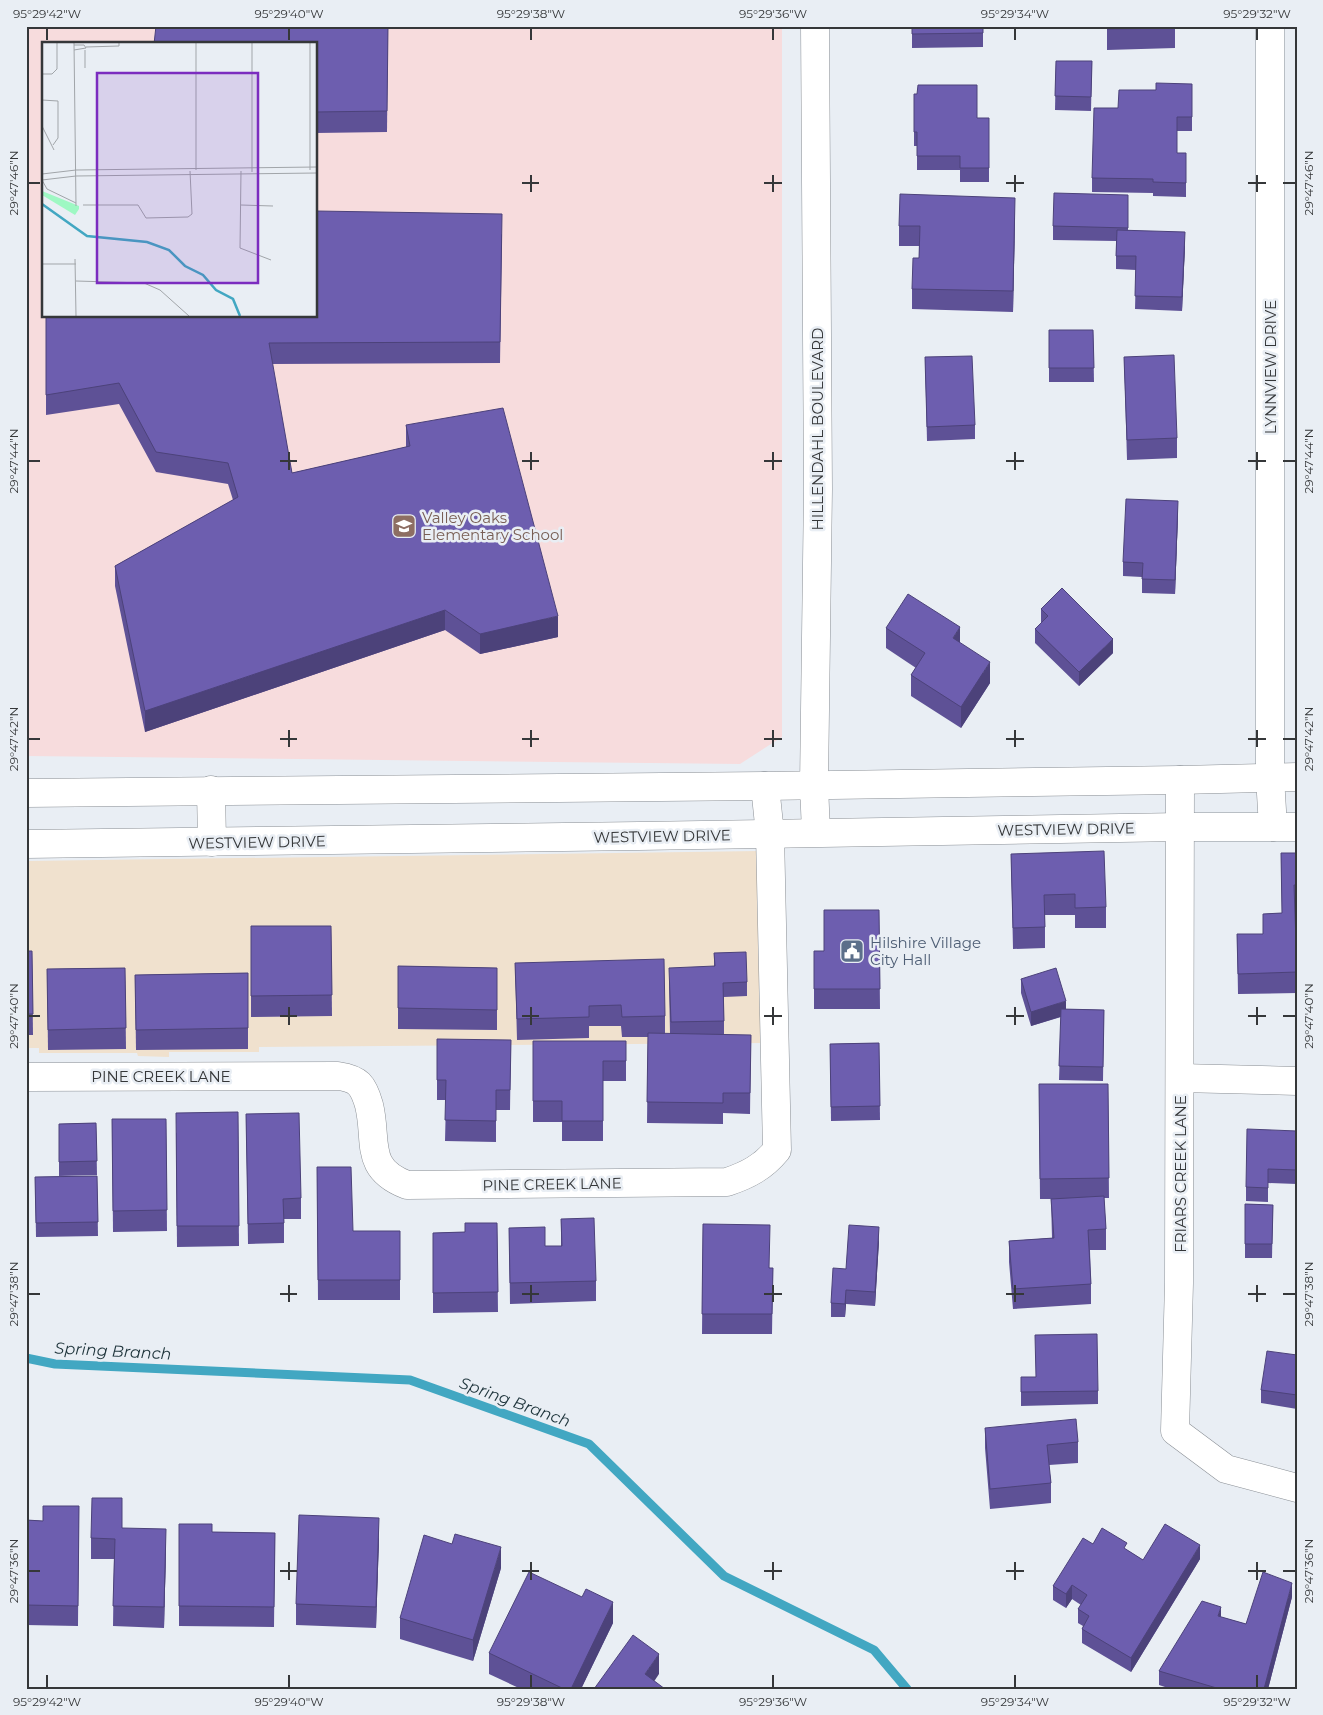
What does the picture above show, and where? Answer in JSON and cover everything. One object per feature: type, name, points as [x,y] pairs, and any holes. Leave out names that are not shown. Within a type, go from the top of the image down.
[{"type":"street","name":"HILLENDAHL BOULEVARD","points":[[815,26],[818,489],[814,785],[816,832]]},
{"type":"street","name":"LYNNVIEW DRIVE","points":[[1270,26],[1285,827]]},
{"type":"street","points":[[26,793],[765,786],[1284,777]]},
{"type":"street","name":"FRIARS CREEK LANE","points":[[1180,780],[1179,1283],[1175,1431],[1226,1469],[1297,1488]]},
{"type":"street","name":"PINE CREEK LANE","points":[[26,1077],[338,1076],[350,1078],[359,1084],[366,1096],[370,1110],[375,1155],[382,1168],[394,1180],[407,1185],[727,1182],[744,1177],[758,1169],[777,1150],[770,834],[765,786]]},
{"type":"street","points":[[211,790],[212,842]]},
{"type":"street","name":"WESTVIEW DRIVE","points":[[26,844],[1285,827]]},
{"type":"street","points":[[1180,1078],[1297,1081]]},
{"type":"shaded area","name":"Valley Oaks Elementary School","points":[[26,26],[782,26],[782,737],[740,764],[26,756]]},
{"type":"shaded area","points":[[759,851],[762,1043],[259,1047],[259,1052],[169,1052],[169,1057],[138,1056],[137,1053],[39,1053],[39,1048],[26,1048],[26,861]]},
{"type":"building","points":[[156,26],[388,26],[387,111],[318,112],[318,42],[154,42]]},
{"type":"building","points":[[912,26],[983,26],[983,33],[912,34]]},
{"type":"building","points":[[1107,26],[1175,26],[1175,28],[1107,29]]},
{"type":"building","points":[[1056,61],[1092,61],[1091,97],[1055,96]]},
{"type":"building","points":[[1156,83],[1192,84],[1192,117],[1177,117],[1177,153],[1186,153],[1186,183],[1153,182],[1153,179],[1092,178],[1094,108],[1118,108],[1119,90],[1156,90]]},
{"type":"building","points":[[918,85],[977,85],[977,118],[989,118],[989,168],[960,168],[960,156],[917,156],[917,132],[914,132],[914,94],[917,94]]},
{"type":"building","points":[[1054,193],[1128,195],[1128,228],[1053,226]]},
{"type":"building","points":[[900,194],[1015,198],[1013,291],[912,289],[913,258],[919,258],[920,226],[899,226]]},
{"type":"building","points":[[318,211],[502,214],[500,342],[269,343],[292,473],[410,446],[406,425],[503,408],[558,616],[480,634],[445,610],[145,711],[115,566],[238,497],[228,463],[156,452],[119,383],[46,395],[46,318],[318,318]]},
{"type":"building","points":[[1117,230],[1185,232],[1182,297],[1135,296],[1136,256],[1116,256]]},
{"type":"building","points":[[1049,330],[1093,330],[1094,368],[1049,368]]},
{"type":"building","points":[[1174,355],[1177,438],[1127,440],[1124,357]]},
{"type":"building","points":[[972,356],[975,425],[927,427],[925,357]]},
{"type":"building","points":[[1126,499],[1178,501],[1175,580],[1142,579],[1143,563],[1123,562]]},
{"type":"building","points":[[1062,588],[1113,639],[1079,672],[1035,629],[1048,616],[1041,609]]},
{"type":"building","points":[[908,594],[960,627],[953,638],[990,662],[961,707],[911,675],[925,653],[886,628]]},
{"type":"building","points":[[1104,851],[1106,907],[1075,908],[1075,894],[1044,895],[1045,927],[1013,928],[1011,854]]},
{"type":"building","points":[[1281,853],[1297,853],[1297,885],[1294,885],[1297,972],[1238,974],[1237,934],[1263,934],[1263,914],[1282,913]]},
{"type":"building","name":"Hilshire Village City Hall","points":[[824,910],[879,910],[880,989],[814,989],[814,951],[824,951]]},
{"type":"building","points":[[251,926],[331,926],[332,995],[251,996]]},
{"type":"building","points":[[26,951],[32,951],[33,1014],[26,1014]]},
{"type":"building","points":[[746,952],[747,982],[723,983],[724,1021],[671,1022],[669,968],[715,966],[714,953]]},
{"type":"building","points":[[664,959],[665,1016],[622,1017],[621,1005],[589,1006],[589,1017],[517,1019],[515,963]]},
{"type":"building","points":[[398,966],[497,968],[497,1010],[398,1008]]},
{"type":"building","points":[[125,968],[126,1028],[48,1030],[47,969]]},
{"type":"building","points":[[1056,968],[1066,1001],[1031,1012],[1021,979]]},
{"type":"building","points":[[248,973],[248,1028],[136,1030],[135,975]]},
{"type":"building","points":[[1061,1009],[1104,1010],[1103,1067],[1059,1066]]},
{"type":"building","points":[[648,1033],[751,1035],[750,1093],[723,1093],[723,1103],[647,1102]]},
{"type":"building","points":[[437,1039],[511,1040],[510,1090],[496,1090],[496,1121],[445,1120],[446,1080],[437,1080]]},
{"type":"building","points":[[533,1041],[626,1041],[626,1061],[603,1061],[603,1121],[562,1121],[562,1101],[533,1101]]},
{"type":"building","points":[[879,1043],[880,1106],[831,1107],[830,1044]]},
{"type":"building","points":[[1039,1084],[1108,1084],[1109,1178],[1040,1179]]},
{"type":"building","points":[[238,1112],[239,1226],[177,1226],[176,1113]]},
{"type":"building","points":[[299,1113],[301,1198],[283,1199],[284,1223],[248,1224],[246,1114]]},
{"type":"building","points":[[112,1119],[166,1119],[167,1210],[113,1211]]},
{"type":"building","points":[[96,1123],[97,1161],[59,1162],[59,1124]]},
{"type":"building","points":[[1247,1129],[1297,1131],[1297,1170],[1268,1169],[1268,1188],[1246,1187]]},
{"type":"building","points":[[317,1167],[351,1167],[353,1231],[400,1231],[400,1280],[318,1280]]},
{"type":"building","points":[[97,1176],[98,1222],[36,1223],[35,1177]]},
{"type":"building","points":[[1104,1196],[1106,1229],[1088,1230],[1091,1284],[1013,1289],[1009,1241],[1054,1238],[1051,1199]]},
{"type":"building","points":[[1245,1204],[1273,1205],[1272,1244],[1245,1244]]},
{"type":"building","points":[[594,1218],[596,1281],[510,1283],[509,1228],[545,1227],[545,1246],[562,1246],[561,1219]]},
{"type":"building","points":[[465,1223],[497,1223],[498,1292],[433,1293],[433,1233],[465,1232]]},
{"type":"building","points":[[703,1224],[770,1225],[769,1268],[773,1268],[772,1314],[702,1314]]},
{"type":"building","points":[[849,1225],[879,1227],[875,1292],[846,1290],[845,1304],[831,1303],[833,1268],[846,1269]]},
{"type":"building","points":[[1097,1334],[1098,1391],[1021,1392],[1021,1377],[1036,1377],[1035,1335]]},
{"type":"building","points":[[1267,1351],[1297,1355],[1297,1395],[1261,1390]]},
{"type":"building","points":[[1076,1419],[1078,1442],[1047,1445],[1051,1483],[990,1489],[985,1428]]},
{"type":"building","points":[[92,1498],[122,1498],[122,1528],[166,1529],[164,1607],[113,1606],[115,1539],[91,1538]]},
{"type":"building","points":[[43,1506],[79,1506],[78,1606],[26,1605],[26,1520],[43,1521]]},
{"type":"building","points":[[299,1515],[379,1518],[376,1607],[296,1604]]},
{"type":"building","points":[[179,1524],[212,1524],[212,1532],[275,1533],[274,1607],[179,1606]]},
{"type":"building","points":[[1165,1524],[1200,1545],[1131,1658],[1082,1629],[1089,1616],[1078,1609],[1087,1595],[1072,1585],[1066,1594],[1053,1586],[1083,1538],[1093,1544],[1102,1528],[1127,1543],[1124,1548],[1143,1560]]},
{"type":"building","points":[[455,1534],[501,1547],[473,1640],[400,1618],[424,1535],[452,1544]]},
{"type":"building","points":[[529,1572],[582,1597],[586,1589],[613,1602],[571,1689],[564,1689],[489,1653]]},
{"type":"building","points":[[1263,1572],[1292,1583],[1264,1689],[1220,1689],[1159,1671],[1202,1601],[1221,1607],[1218,1616],[1246,1624]]},
{"type":"building","points":[[633,1635],[659,1654],[645,1674],[665,1689],[594,1689]]},
{"type":"waterway","name":"Spring Branch","points":[[26,1358],[55,1364],[410,1380],[589,1444],[724,1576],[874,1650],[907,1689]]},
{"type":"place","name":"Valley Oaks Elementary School","points":[[404,526]]},
{"type":"place","name":"Hilshire Village City Hall","points":[[852,951]]}]
